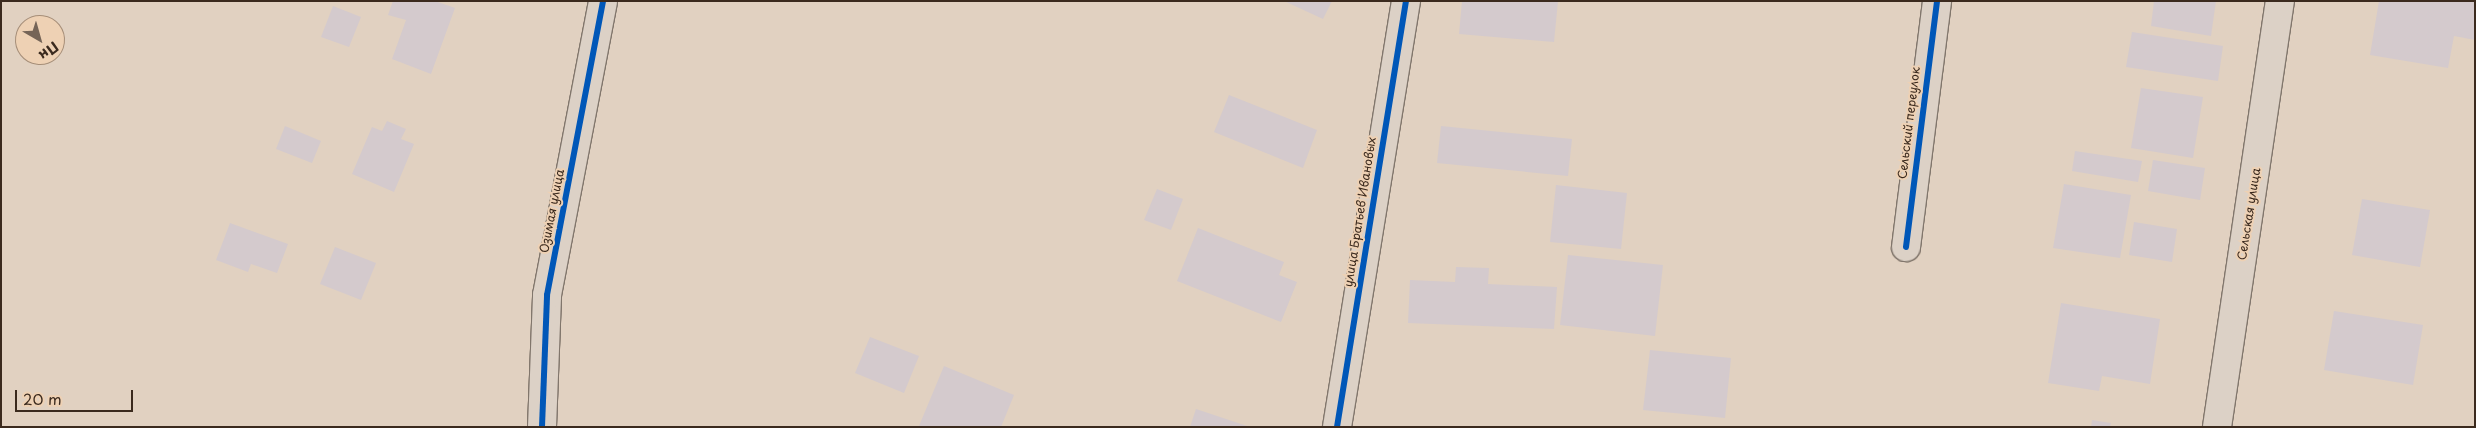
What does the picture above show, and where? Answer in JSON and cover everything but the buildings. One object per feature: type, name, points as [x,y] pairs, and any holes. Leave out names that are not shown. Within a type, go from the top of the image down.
[{"type":"street","name":"Озимая улица","points":[[542,427],[547,295],[603,1]]},
{"type":"street","name":"улица Братьев Ивановых","points":[[1337,427],[1406,1]]},
{"type":"street","name":"Сельский переулок","points":[[1906,247],[1937,1]]},
{"type":"street","name":"Сельская улица","points":[[2217,427],[2280,1]]},
{"type":"cycle path","points":[[542,427],[547,295],[603,1]]},
{"type":"cycle path","points":[[1337,427],[1406,1]]},
{"type":"cycle path","points":[[1906,247],[1937,1]]}]
